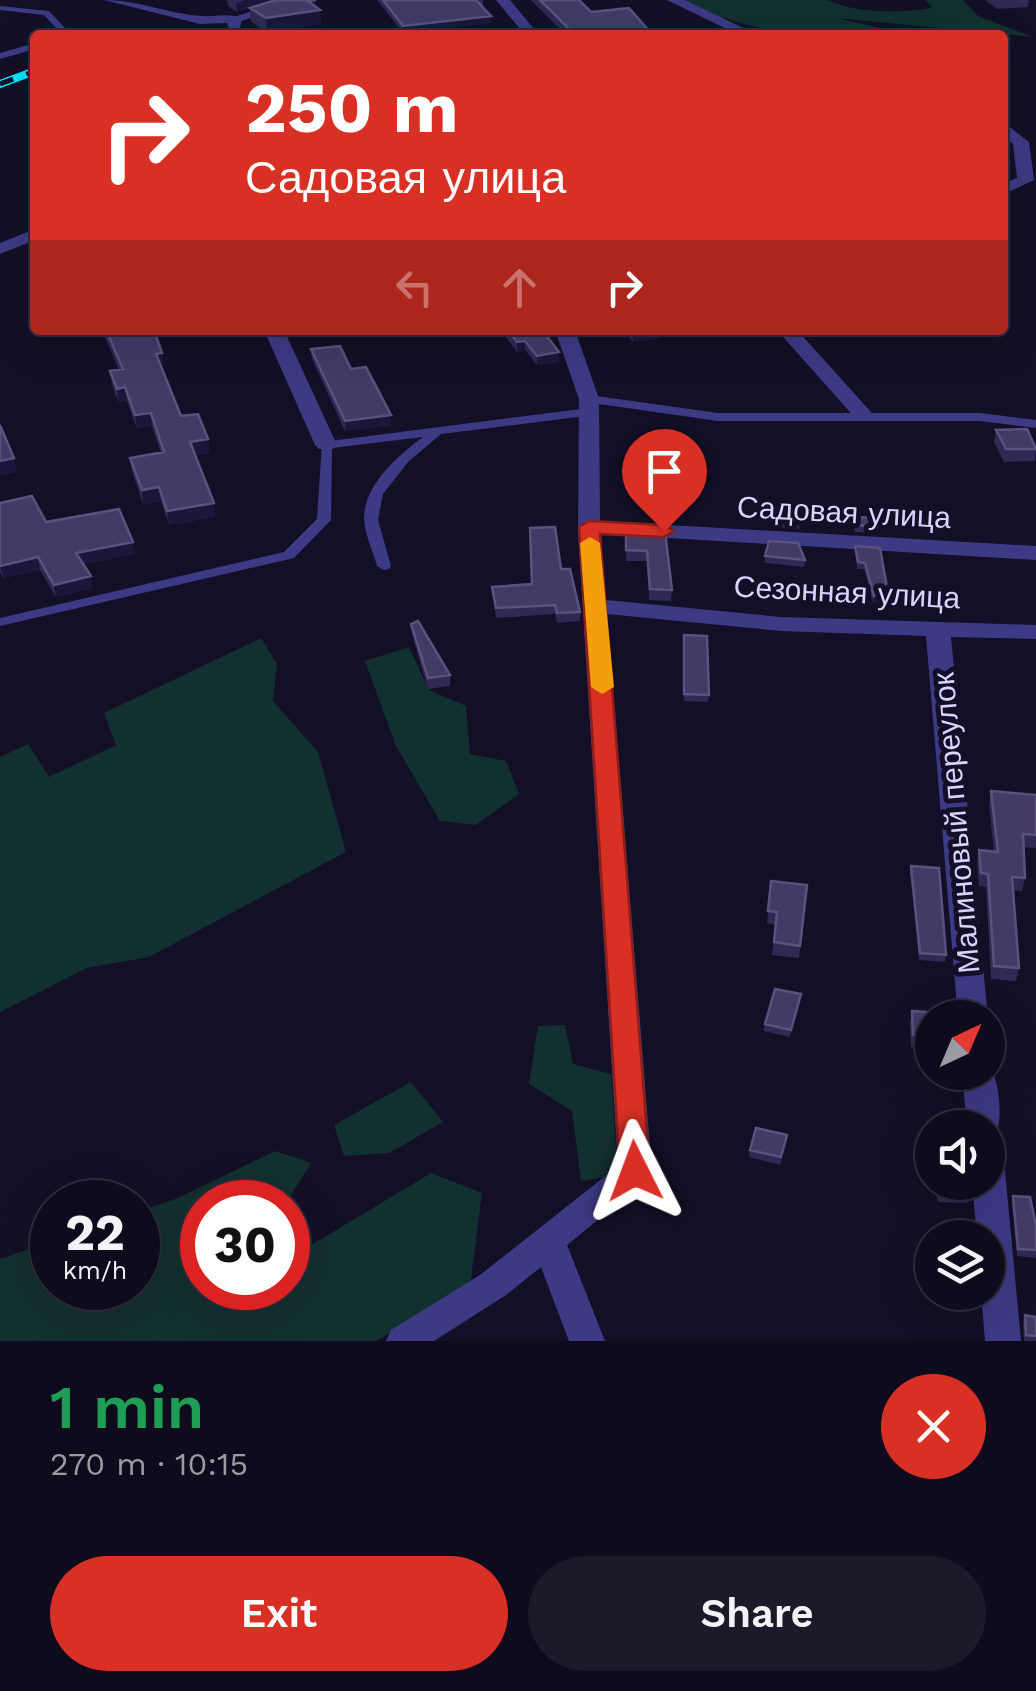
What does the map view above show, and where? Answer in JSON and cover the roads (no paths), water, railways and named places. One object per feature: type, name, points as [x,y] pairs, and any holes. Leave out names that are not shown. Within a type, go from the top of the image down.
[{"type":"street","points":[[111,0],[200,20],[236,19],[300,0]]},
{"type":"street","points":[[503,0],[528,30]]},
{"type":"street","points":[[674,0],[740,30]]},
{"type":"street","points":[[234,30],[236,19]]},
{"type":"street","points":[[1008,131],[1021,142],[1026,180],[1008,188]]},
{"type":"street","points":[[0,249],[30,236]]},
{"type":"street","points":[[276,335],[326,445]]},
{"type":"street","points":[[404,1341],[493,1284],[635,1171],[589,527],[589,406],[567,335]]},
{"type":"street","points":[[791,335],[864,416]]},
{"type":"street","name":"Садовая улица","points":[[589,527],[1036,553]]},
{"type":"street","name":"Сезонная улица","points":[[596,606],[781,624],[1036,632]]},
{"type":"street","name":"Малиновый переулок","points":[[938,629],[972,1000]]},
{"type":"street","points":[[991,1200],[1003,1341]]},
{"type":"street","points":[[548,1240],[587,1341]]},
{"type":"lane","points":[[0,8],[46,13],[61,30]]},
{"type":"lane","points":[[0,56],[30,47]]},
{"type":"lane","points":[[0,622],[289,555],[324,520],[326,445],[589,406],[718,417],[980,417],[1036,424]]},
{"type":"lane","points":[[384,566],[370,517],[380,490],[410,451],[438,431]]},
{"type":"railway","points":[[0,84],[30,73]]}]
